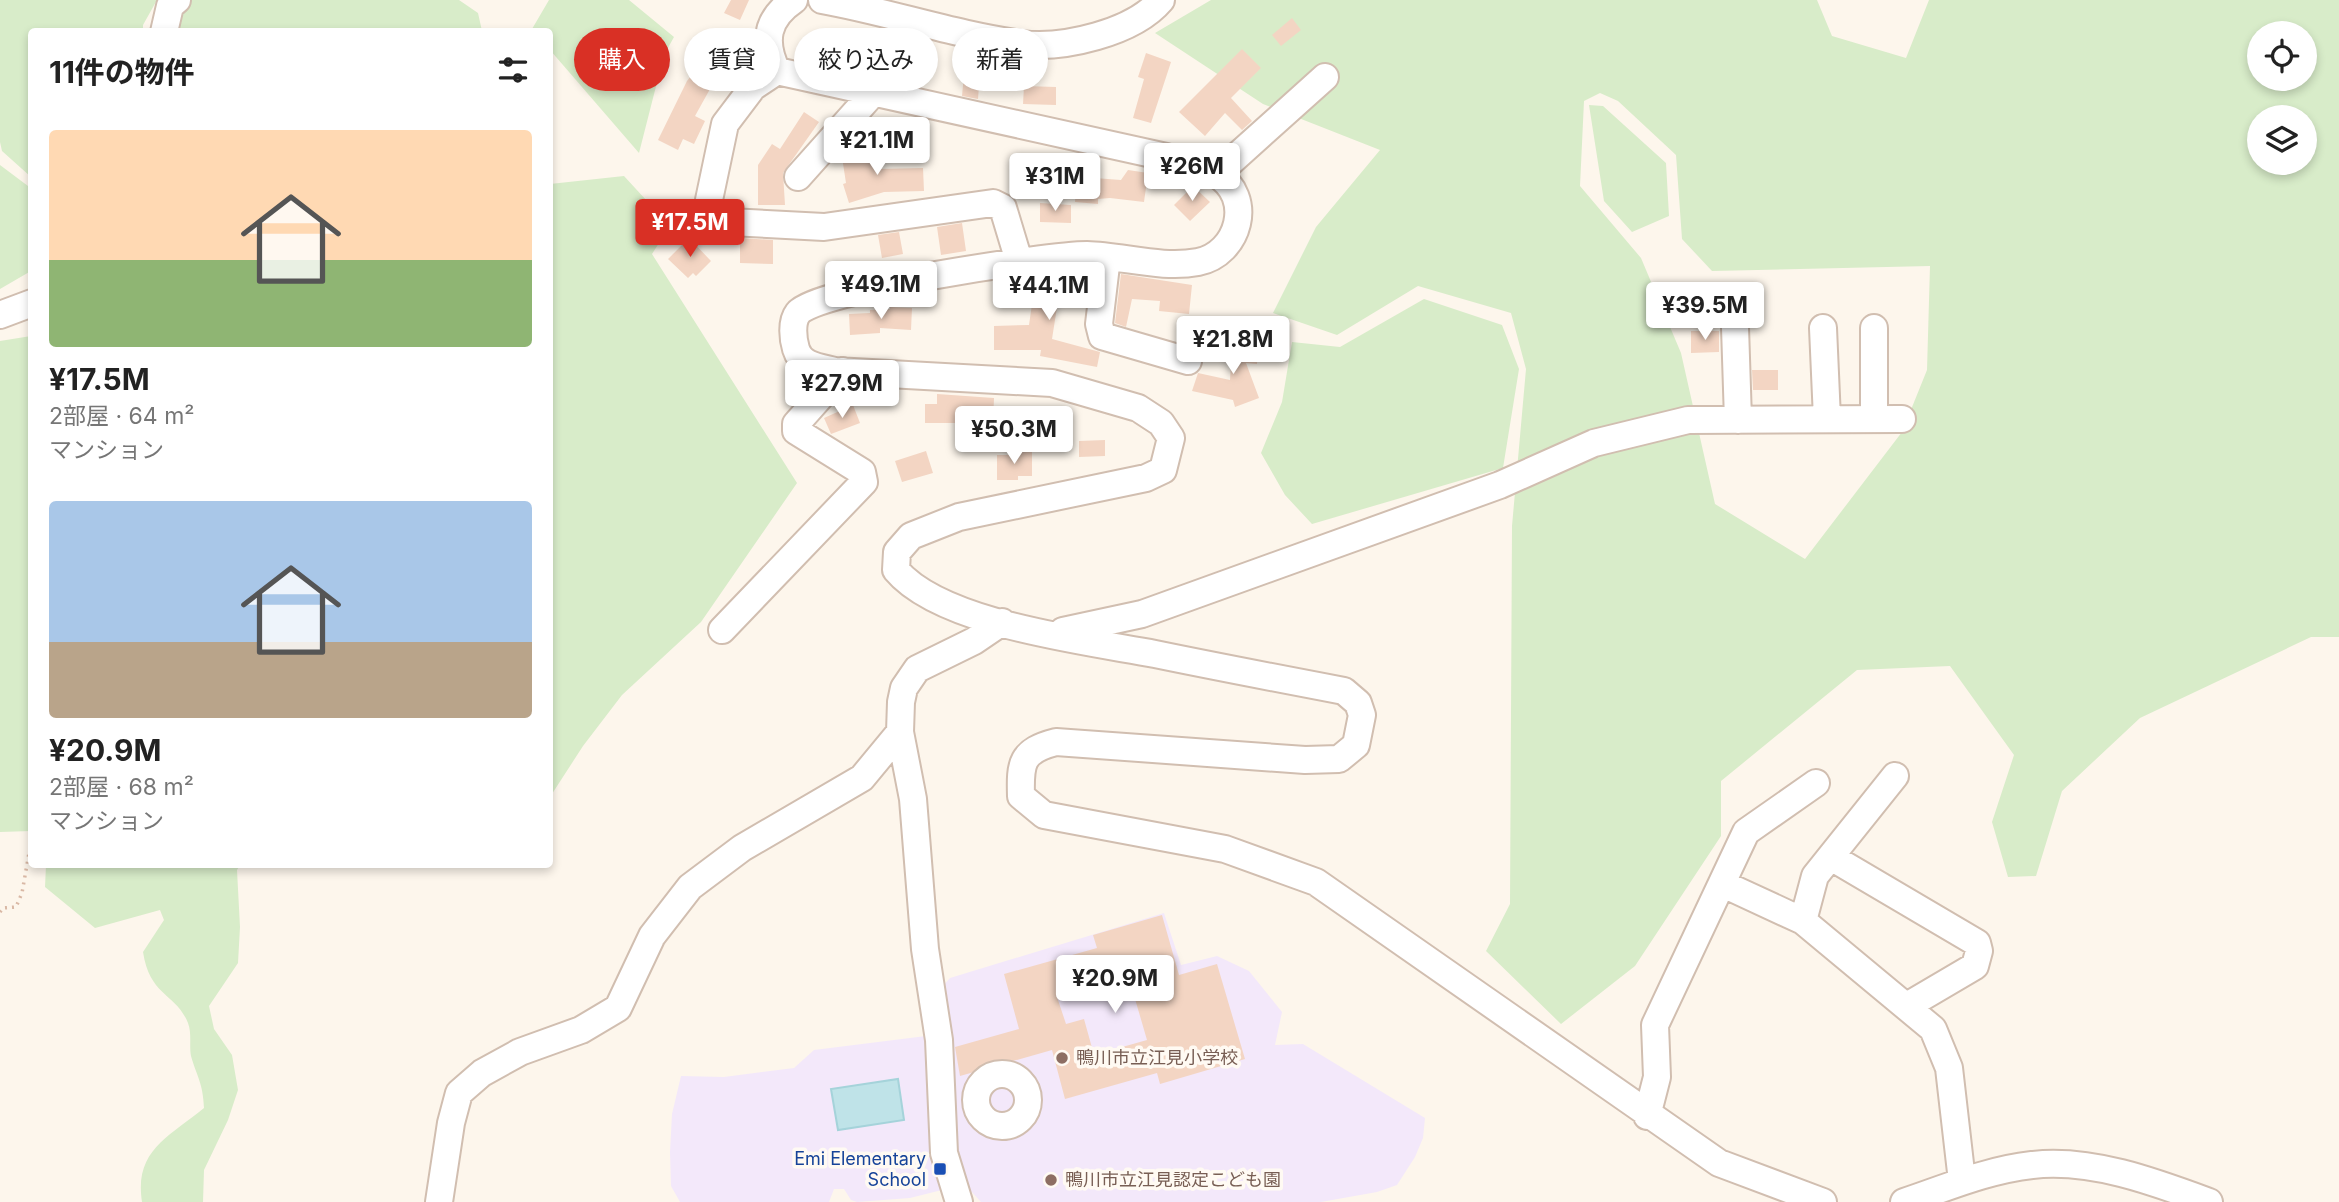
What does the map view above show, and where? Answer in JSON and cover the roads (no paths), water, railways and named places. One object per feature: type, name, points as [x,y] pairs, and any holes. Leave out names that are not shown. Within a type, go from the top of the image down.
[{"type":"street","points":[[165,28],[170,6],[177,0]]},
{"type":"street","points":[[770,28],[779,10],[794,0]]},
{"type":"street","points":[[822,0],[873,5],[1024,44],[1089,40],[1129,23],[1161,0]]},
{"type":"street","points":[[780,72],[1166,157],[1217,174],[1231,191],[1240,212],[1235,234],[1220,253],[1200,261],[1182,264],[1086,255],[1019,261],[872,288],[810,304],[797,314],[793,330],[797,352],[808,365],[843,371],[1052,383],[1138,408],[1161,423],[1171,438],[1163,470],[1155,474],[959,517],[911,536],[897,552],[896,570],[908,585],[942,603],[1051,634],[1344,691],[1358,703],[1362,715],[1356,745],[1339,759],[1305,760],[1056,741],[1037,746],[1025,758],[1020,772],[1021,796],[1044,814],[1225,849],[1316,882],[1719,1163],[1823,1202]]},
{"type":"street","points":[[1217,174],[1325,77]]},
{"type":"street","points":[[750,91],[725,124],[709,200],[712,221],[824,227],[993,203],[1003,208],[1019,261]]},
{"type":"street","points":[[798,177],[872,94]]},
{"type":"street","points":[[1107,257],[1099,324],[1102,336],[1188,362]]},
{"type":"street","points":[[0,314],[28,304]]},
{"type":"street","points":[[1735,327],[1738,420]]},
{"type":"street","points":[[1823,328],[1827,419]]},
{"type":"street","points":[[1874,328],[1874,419]]},
{"type":"street","points":[[722,630],[864,482],[862,472],[796,431],[796,424],[843,371]]},
{"type":"street","points":[[1051,634],[1142,614],[1500,485],[1594,443],[1688,420],[1902,419]]},
{"type":"street","points":[[959,1202],[944,1153],[935,1011],[925,949],[913,799],[900,732],[904,688],[917,669],[974,641],[1002,622]]},
{"type":"street","points":[[439,1202],[441,1175],[459,1093],[482,1073],[520,1052],[581,1030],[618,1008],[652,936],[690,887],[742,848],[862,778],[900,732]]},
{"type":"street","points":[[1803,921],[1815,876],[1895,776]]},
{"type":"street","points":[[1647,1115],[1657,1077],[1655,1025],[1746,832],[1816,783]]},
{"type":"street","points":[[1830,857],[1977,943],[1979,951],[1975,966],[1907,1006]]},
{"type":"street","points":[[1723,884],[1803,921],[1933,1028],[1949,1068],[1962,1181]]},
{"type":"street","points":[[943,1122],[979,1113]]},
{"type":"street","points":[[1903,1202],[1962,1181],[2033,1165],[2069,1165],[2117,1174],[2209,1202]]},
{"type":"water","points":[[898,1079],[904,1120],[838,1130],[831,1089]]},
{"type":"place","name":"鴨川市立江見小学校","points":[[1062,1058]]},
{"type":"place","name":"Emi Elementary School","points":[[940,1169]]},
{"type":"place","name":"鴨川市立江見認定こども園","points":[[1051,1180]]}]
